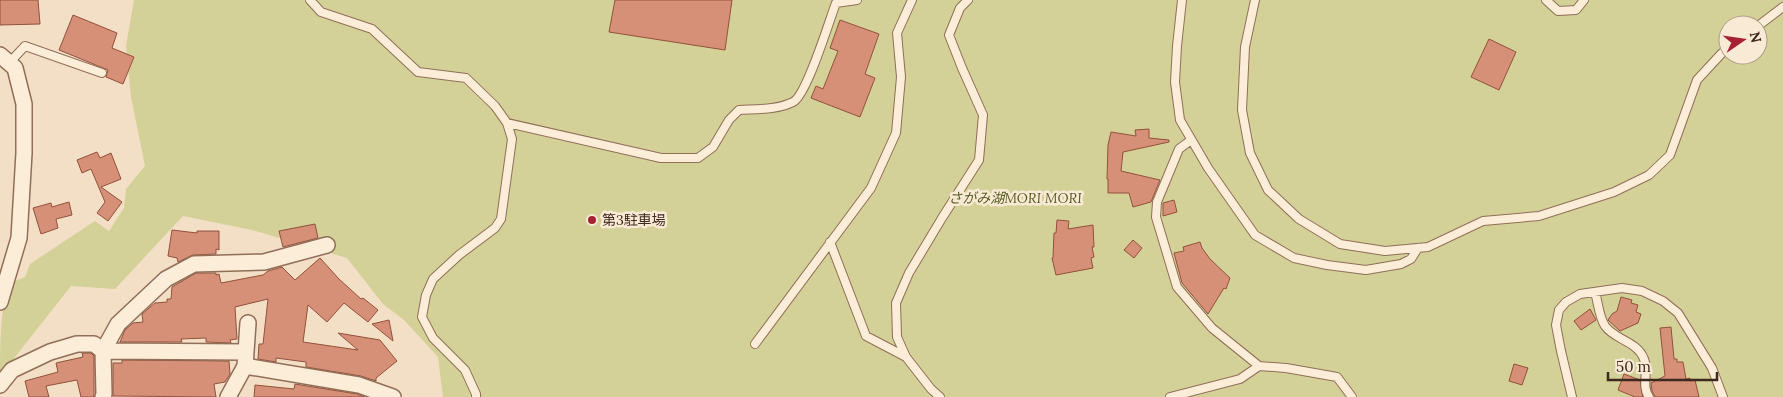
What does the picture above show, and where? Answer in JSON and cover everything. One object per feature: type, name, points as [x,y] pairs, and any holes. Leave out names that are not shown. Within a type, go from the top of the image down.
[{"type":"street","points":[[0,302],[19,238],[24,153],[24,104],[15,68],[5,59]]},
{"type":"street","points":[[103,397],[103,351],[118,324],[166,279],[194,264],[264,262],[327,245]]},
{"type":"street","points":[[228,397],[246,359],[248,323]]},
{"type":"street","points":[[0,385],[12,370],[50,352],[77,344],[94,344],[103,351],[246,359],[359,385],[392,397]]},
{"type":"lane","points":[[310,0],[322,12],[372,28],[418,72],[466,78],[495,106],[507,123],[512,139],[501,219],[495,228],[459,255],[433,279],[426,295],[422,317],[433,338],[465,370],[476,397]]},
{"type":"lane","points":[[507,123],[661,158],[698,158],[713,148],[729,120],[740,110],[776,107],[795,101],[805,87],[836,3],[857,0]]},
{"type":"lane","points":[[755,344],[871,188],[896,133],[901,77],[897,33],[912,0]]},
{"type":"lane","points":[[940,397],[931,389],[906,357],[897,337],[896,303],[909,273],[979,160],[983,115],[949,35],[960,8],[968,0]]},
{"type":"lane","points":[[1182,0],[1175,82],[1180,120],[1208,168],[1255,235],[1294,258],[1326,266],[1366,270],[1401,264],[1411,259],[1418,248]]},
{"type":"lane","points":[[1255,0],[1245,47],[1242,110],[1250,153],[1268,190],[1299,219],[1340,244],[1384,251],[1428,247],[1482,221],[1539,216],[1614,192],[1649,175],[1670,155],[1697,80],[1718,57]]},
{"type":"lane","points":[[1546,0],[1558,10],[1576,10],[1584,0]]},
{"type":"lane","points":[[1768,18],[1783,7]]},
{"type":"lane","points":[[5,59],[25,46],[102,73]]},
{"type":"lane","points":[[1191,140],[1179,150],[1157,202],[1156,217],[1177,286],[1212,328],[1258,366],[1286,368],[1337,377],[1352,397]]},
{"type":"lane","points":[[830,242],[866,336],[906,357]]},
{"type":"lane","points":[[1572,397],[1560,351],[1556,325],[1559,310],[1566,302],[1580,294],[1622,288],[1642,292],[1663,301],[1678,313],[1712,368],[1723,397]]},
{"type":"lane","points":[[1595,292],[1600,314],[1606,326],[1640,352],[1646,367],[1646,387],[1649,397]]},
{"type":"lane","points":[[1170,397],[1240,379],[1258,366]]},
{"type":"green space","name":"さがみ湖MORI MORI","points":[[134,0],[1783,0],[1783,397],[443,397],[438,357],[404,320],[383,304],[347,258],[252,230],[183,216],[115,289],[71,286],[0,376],[2,318],[8,284],[25,277],[30,264],[95,221],[109,231],[124,208],[126,189],[145,166],[131,97],[126,46]]},
{"type":"building","points":[[0,0],[38,0],[40,24],[0,25]]},
{"type":"building","points":[[615,0],[732,0],[725,50],[609,32]]},
{"type":"building","points":[[73,15],[117,33],[112,48],[134,57],[123,84],[106,77],[108,70],[59,50]]},
{"type":"building","points":[[840,20],[879,34],[865,74],[875,78],[860,117],[811,98],[816,86],[823,89],[838,51],[830,48]]},
{"type":"building","points":[[1489,39],[1516,52],[1499,90],[1471,77]]},
{"type":"building","points":[[1149,129],[1149,138],[1169,140],[1169,142],[1123,152],[1121,171],[1160,180],[1151,202],[1133,207],[1129,193],[1108,193],[1108,145],[1111,132],[1136,136],[1135,130]]},
{"type":"building","points":[[97,152],[100,158],[111,153],[121,179],[101,187],[122,202],[108,221],[97,213],[105,202],[91,169],[82,173],[77,160]]},
{"type":"building","points":[[1174,200],[1177,212],[1163,216],[1163,203]]},
{"type":"building","points":[[69,202],[72,215],[56,219],[58,228],[41,234],[33,208],[51,203],[52,207]]},
{"type":"building","points":[[1057,220],[1069,221],[1068,229],[1093,225],[1094,247],[1092,247],[1094,257],[1091,258],[1093,268],[1056,275],[1052,258]]},
{"type":"building","points":[[315,224],[318,238],[283,247],[279,231]]},
{"type":"building","points":[[172,230],[197,233],[197,231],[219,231],[219,250],[216,249],[216,254],[193,255],[178,262],[177,258],[168,256]]},
{"type":"building","points":[[1133,240],[1142,248],[1134,258],[1124,250]]},
{"type":"building","points":[[1200,242],[1210,259],[1230,278],[1226,289],[1224,288],[1208,314],[1182,283],[1174,253],[1184,251],[1183,247]]},
{"type":"building","points":[[320,258],[361,299],[363,298],[378,310],[368,322],[344,303],[327,322],[308,305],[303,342],[358,350],[338,333],[380,340],[397,361],[376,378],[376,381],[361,376],[306,367],[306,362],[276,358],[276,362],[258,359],[259,344],[263,344],[268,299],[235,307],[237,339],[230,340],[231,343],[206,342],[206,338],[181,339],[182,342],[120,342],[125,330],[133,323],[143,322],[142,314],[155,303],[167,302],[167,299],[171,299],[172,287],[196,273],[219,274],[221,283],[263,275],[268,271],[282,267],[295,280]]},
{"type":"building","points":[[1621,297],[1632,300],[1631,303],[1638,305],[1636,312],[1641,314],[1638,323],[1620,331],[1608,320],[1617,311]]},
{"type":"building","points":[[1590,309],[1596,320],[1581,330],[1574,321]]},
{"type":"building","points":[[389,320],[393,341],[372,324]]},
{"type":"building","points":[[1671,327],[1674,359],[1677,359],[1677,362],[1683,362],[1686,379],[1690,378],[1690,381],[1695,380],[1699,397],[1655,397],[1652,391],[1651,383],[1665,376],[1660,328]]},
{"type":"building","points":[[82,353],[91,353],[94,356],[94,397],[81,397],[77,380],[46,386],[49,397],[29,397],[25,381],[58,372],[56,363],[83,357]]},
{"type":"building","points":[[122,360],[229,361],[230,374],[225,382],[214,384],[216,397],[113,396],[113,363],[122,363]]},
{"type":"building","points":[[1514,364],[1528,368],[1522,385],[1509,381]]},
{"type":"building","points":[[1624,374],[1640,380],[1643,397],[1635,397],[1618,390]]},
{"type":"building","points":[[295,384],[365,397],[254,397],[255,385],[294,389]]},
{"type":"place","name":"第3駐車場","points":[[592,220]]}]
